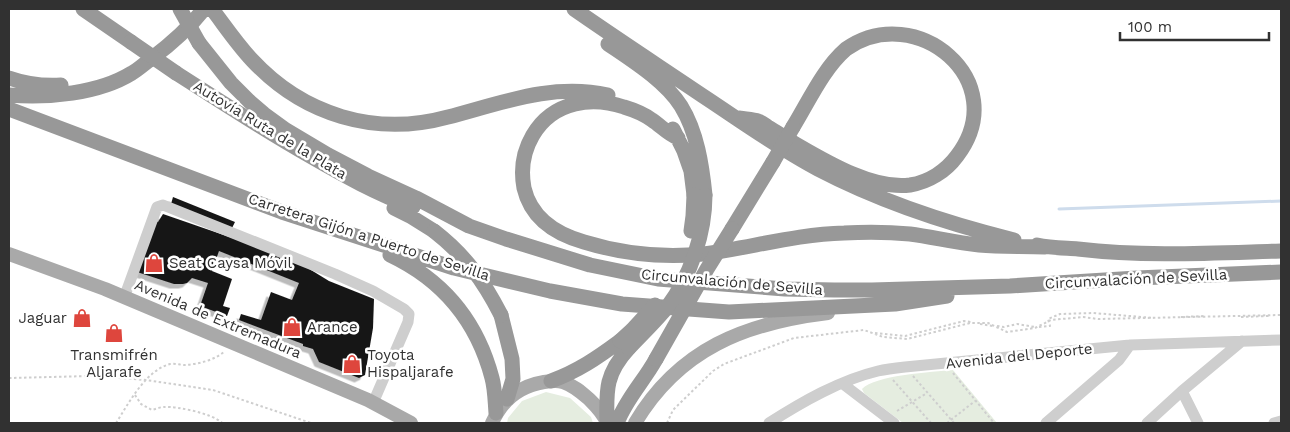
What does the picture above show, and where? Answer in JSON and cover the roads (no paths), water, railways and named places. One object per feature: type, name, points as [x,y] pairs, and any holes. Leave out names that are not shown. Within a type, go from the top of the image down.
[{"type":"highway","name":"Autovía Ruta de la Plata","points":[[83,9],[276,137],[354,181],[411,206],[469,226]]},
{"type":"highway","name":"Circunvalación de Sevilla","points":[[180,9],[199,43],[231,84],[264,114],[286,130],[368,176],[416,198],[469,226],[590,265],[658,278],[794,289],[872,290],[1010,286],[1281,272]]},
{"type":"highway","points":[[9,95],[49,95],[80,92],[97,88],[121,78],[133,72],[166,48],[194,22],[204,9]]},
{"type":"highway","points":[[212,9],[251,60],[267,75],[299,99],[336,116],[378,124],[415,124],[446,118],[533,94],[567,90],[618,97],[648,107],[672,127],[684,151],[691,171],[694,216],[682,259],[667,289],[656,305],[632,330],[611,374],[606,397],[610,423]]},
{"type":"highway","name":"Circunvalación de Sevilla","points":[[578,11],[735,118],[818,169],[881,198],[934,218],[1045,247],[1155,255],[1281,250]]},
{"type":"highway","points":[[550,381],[580,369],[624,345],[649,328],[669,305],[686,275],[700,233],[704,212],[705,195],[697,146],[681,106],[664,87],[642,68],[600,38],[578,11]]},
{"type":"highway","points":[[610,423],[621,413],[649,373],[707,269],[732,230],[773,162],[793,127],[824,75],[840,55],[854,43],[880,32],[899,30],[930,38],[950,52],[960,64],[969,81],[974,115],[971,132],[960,152],[949,166],[930,178],[910,185],[890,185],[865,179],[795,144],[758,121],[735,118]]},
{"type":"highway","points":[[9,78],[48,86],[78,84],[104,79],[144,63]]},
{"type":"highway","points":[[678,138],[671,135],[650,118],[624,107],[599,102],[575,104],[563,108],[543,121],[529,140],[522,170],[525,191],[534,210],[546,225],[554,230],[575,240],[636,254],[670,256],[702,254],[806,236],[844,233],[896,233],[979,245],[1045,247]]},
{"type":"highway","name":"Carretera Gijón a Puerto de Sevilla","points":[[9,109],[282,212],[454,268],[550,291],[622,304],[729,312],[895,304],[1010,286]]},
{"type":"highway","points":[[354,181],[393,208],[434,231],[465,259],[486,287],[501,316],[512,359],[513,379],[507,399]]},
{"type":"highway","points":[[282,212],[403,262],[422,273],[444,291],[458,307],[480,346],[492,380],[494,418]]},
{"type":"main road","name":"Avenida de Extremadura","points":[[9,254],[105,289],[374,402],[411,423]]},
{"type":"main road","points":[[635,423],[653,396],[680,368],[722,340],[782,321],[818,314],[895,304]]},
{"type":"main road","points":[[494,418],[507,399],[521,389],[536,383],[562,381],[573,387],[598,408],[610,423]]},
{"type":"street","points":[[124,298],[157,207],[162,206],[335,274],[373,291],[404,309],[408,314],[408,322],[374,402]]},
{"type":"street","name":"Avenida del Deporte","points":[[769,423],[785,420],[805,401],[863,376],[884,370],[1130,345],[1281,340]]},
{"type":"street","points":[[1147,423],[1242,341]]},
{"type":"street","points":[[1046,423],[1119,360],[1130,345]]},
{"type":"street","points":[[843,384],[890,420]]},
{"type":"street","points":[[1182,391],[1198,423]]},
{"type":"street","points":[[1274,423],[1281,421]]},
{"type":"waterway","points":[[1059,209],[1281,201]]},
{"type":"place","name":"Seat Caysa Móvil","points":[[154,263]]},
{"type":"place","name":"Jaguar","points":[[82,318]]},
{"type":"place","name":"Arance","points":[[292,327]]},
{"type":"place","name":"Transmifrén Aljarafe","points":[[114,333]]},
{"type":"place","name":"Toyota Hispaljarafe","points":[[352,364]]}]
